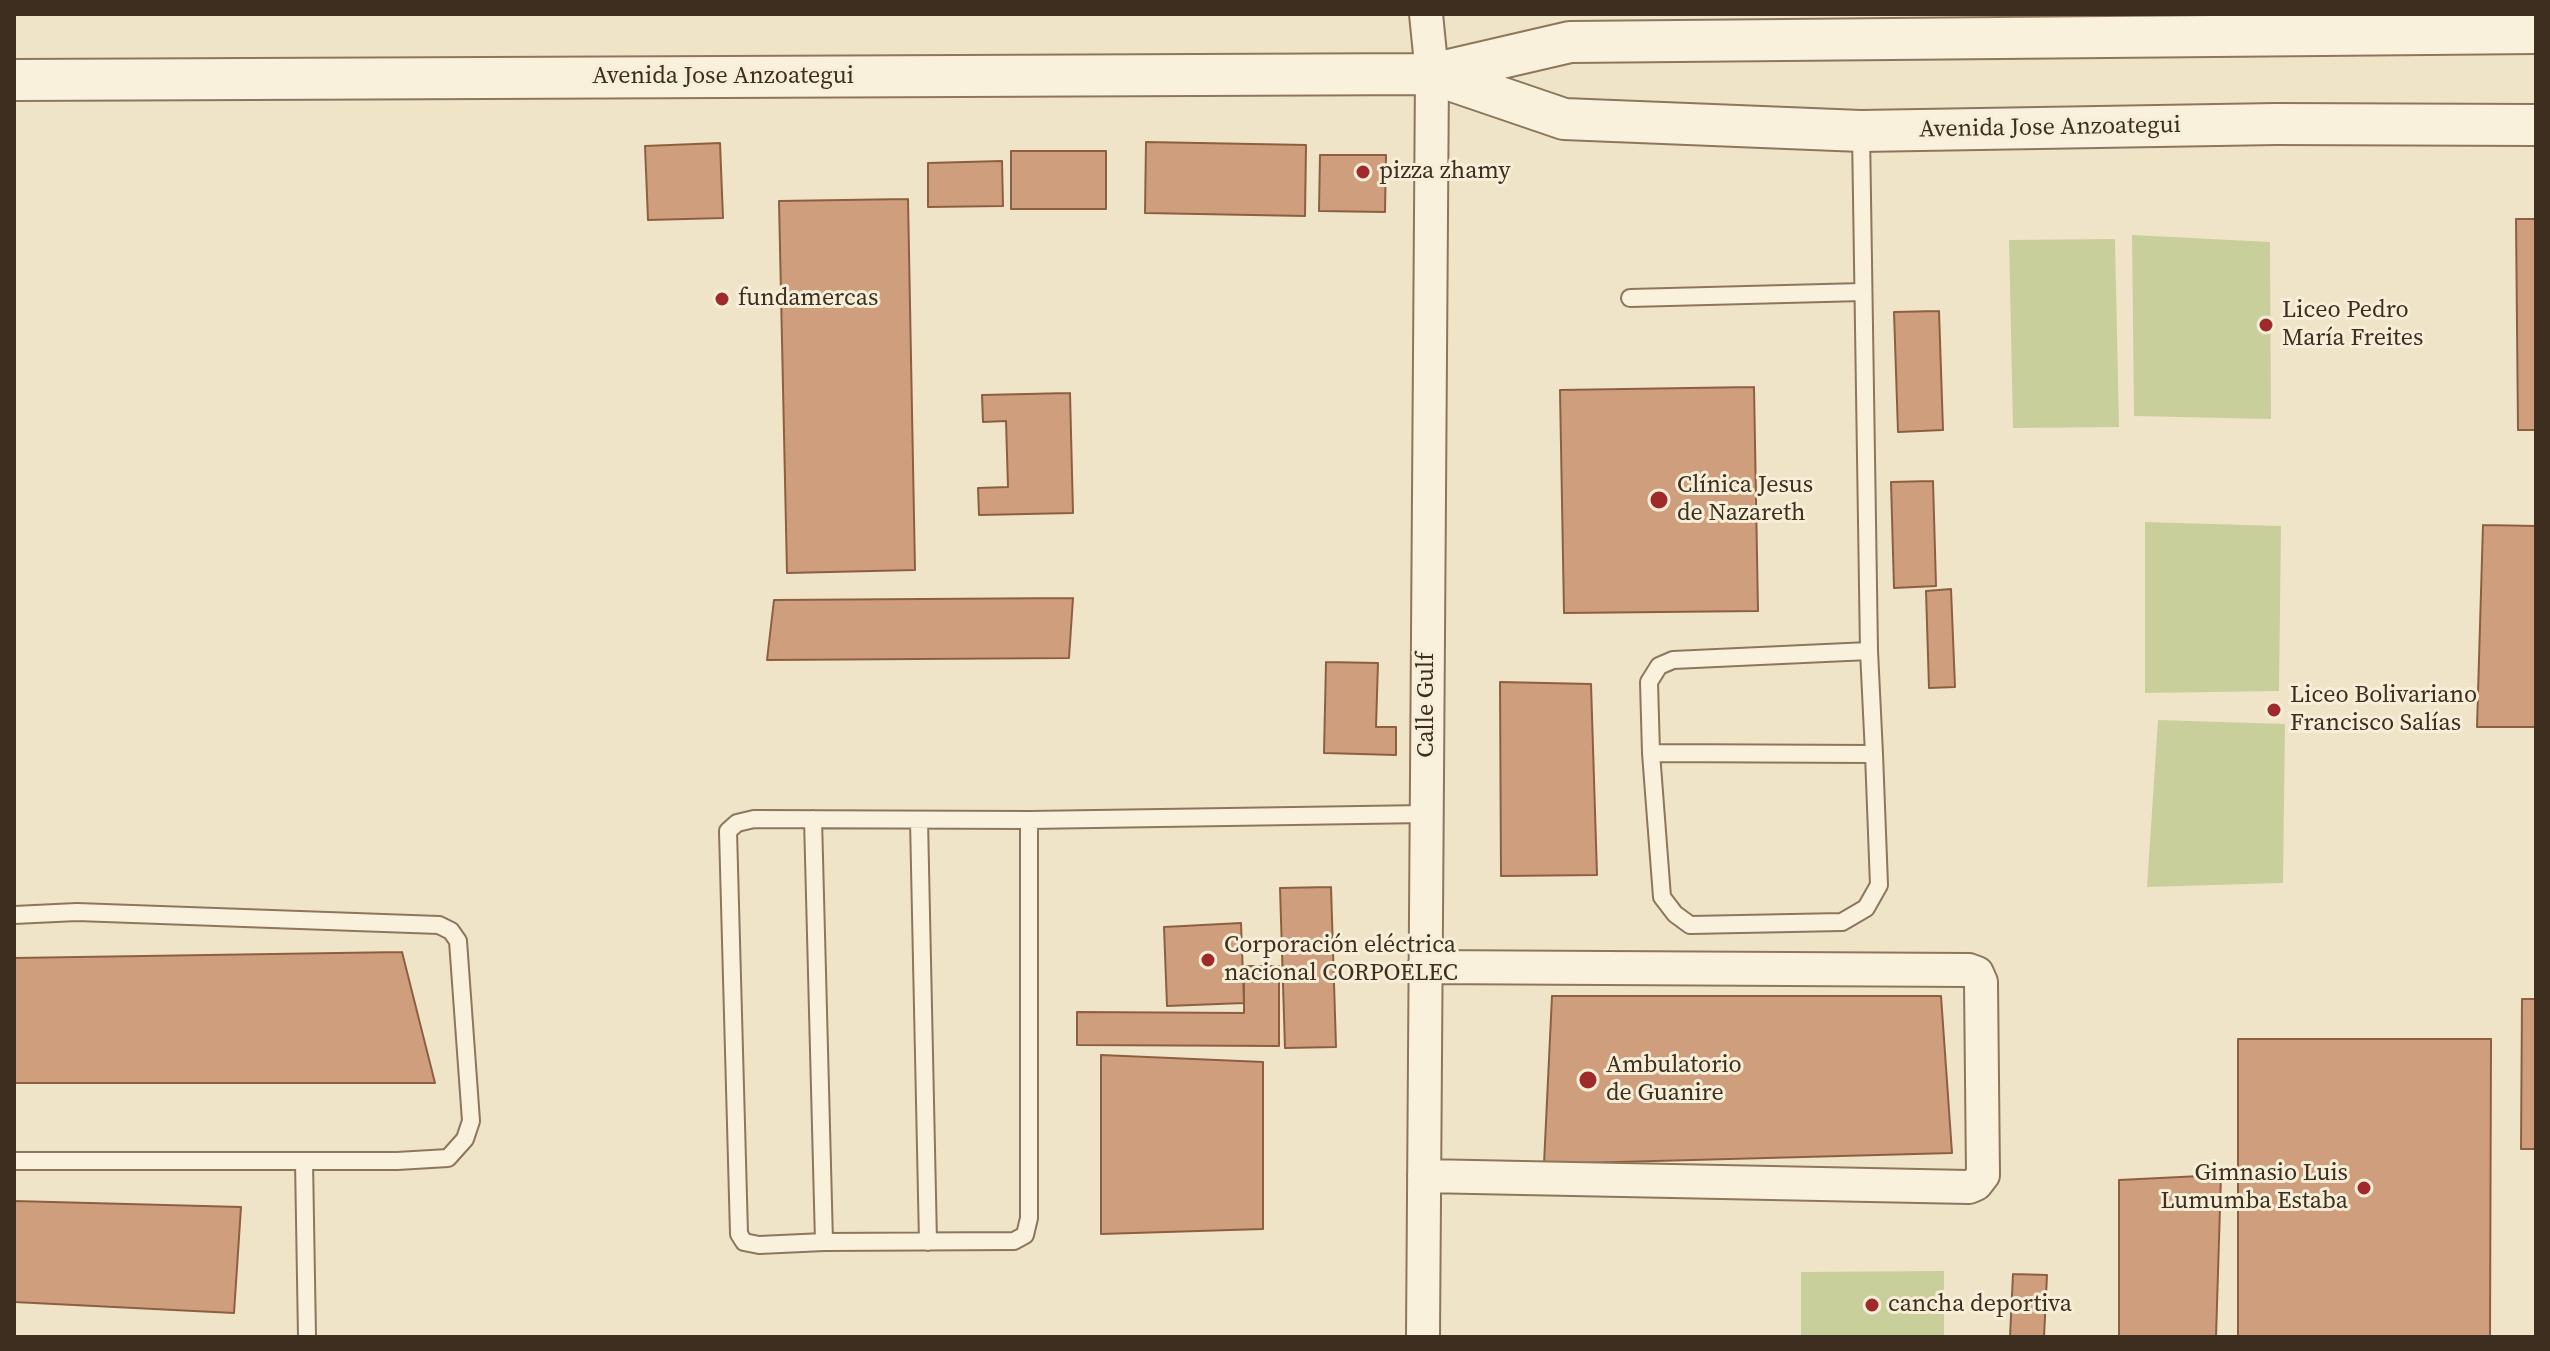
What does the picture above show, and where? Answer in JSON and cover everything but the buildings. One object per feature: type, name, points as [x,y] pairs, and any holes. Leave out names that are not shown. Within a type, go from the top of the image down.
[{"type":"street","name":"Calle Gulf","points":[[1423,1337],[1432,74],[1426,14]]},
{"type":"street","points":[[1432,74],[1570,42],[2192,26],[2423,24],[2536,33]]},
{"type":"street","name":"Avenida Jose Anzoategui","points":[[14,80],[1432,74],[1564,119],[1861,131],[2276,124],[2536,125]]},
{"type":"street","points":[[1424,967],[1969,970],[1977,973],[1981,982],[1983,1175],[1969,1187],[1424,1176]]},
{"type":"lane","points":[[1861,131],[1869,651],[1879,885],[1866,908],[1842,922],[1690,925],[1675,914],[1662,897],[1649,682],[1659,666],[1673,660],[1869,651]]},
{"type":"lane","points":[[1630,298],[1863,292]]},
{"type":"lane","points":[[1651,753],[1874,754]]},
{"type":"lane","points":[[1029,820],[1029,1218],[1025,1235],[1014,1241],[759,1245],[744,1242],[739,1234],[728,831],[737,823],[754,819],[1029,820],[1426,814]]},
{"type":"lane","points":[[813,819],[824,1242]]},
{"type":"lane","points":[[919,820],[928,1242]]},
{"type":"lane","points":[[14,915],[77,912],[439,925],[451,931],[458,941],[471,1121],[465,1139],[448,1158],[397,1161],[14,1161]]},
{"type":"lane","points":[[304,1161],[307,1337]]},
{"type":"green space","points":[[2132,235],[2270,242],[2271,419],[2134,416]]},
{"type":"green space","points":[[2115,239],[2119,427],[2013,428],[2009,240]]},
{"type":"green space","points":[[2145,522],[2281,526],[2279,691],[2145,693]]},
{"type":"green space","points":[[2158,720],[2285,724],[2283,883],[2147,887]]},
{"type":"green space","name":"cancha deportiva","points":[[1944,1271],[1944,1337],[1801,1337],[1801,1272]]},
{"type":"place","name":"pizza zhamy","points":[[1363,172]]},
{"type":"place","name":"fundamercas","points":[[722,299]]},
{"type":"place","name":"Liceo Pedro María Freites","points":[[2266,325]]},
{"type":"place","name":"Clínica Jesus de Nazareth","points":[[1659,500]]},
{"type":"place","name":"Liceo Bolivariano Francisco Salías","points":[[2274,710]]},
{"type":"place","name":"Corporación eléctrica nacional CORPOELEC","points":[[1208,960]]},
{"type":"place","name":"Ambulatorio de Guanire","points":[[1588,1080]]},
{"type":"place","name":"Gimnasio Luis Lumumba Estaba","points":[[2364,1188]]},
{"type":"place","name":"cancha deportiva","points":[[1872,1305]]}]
